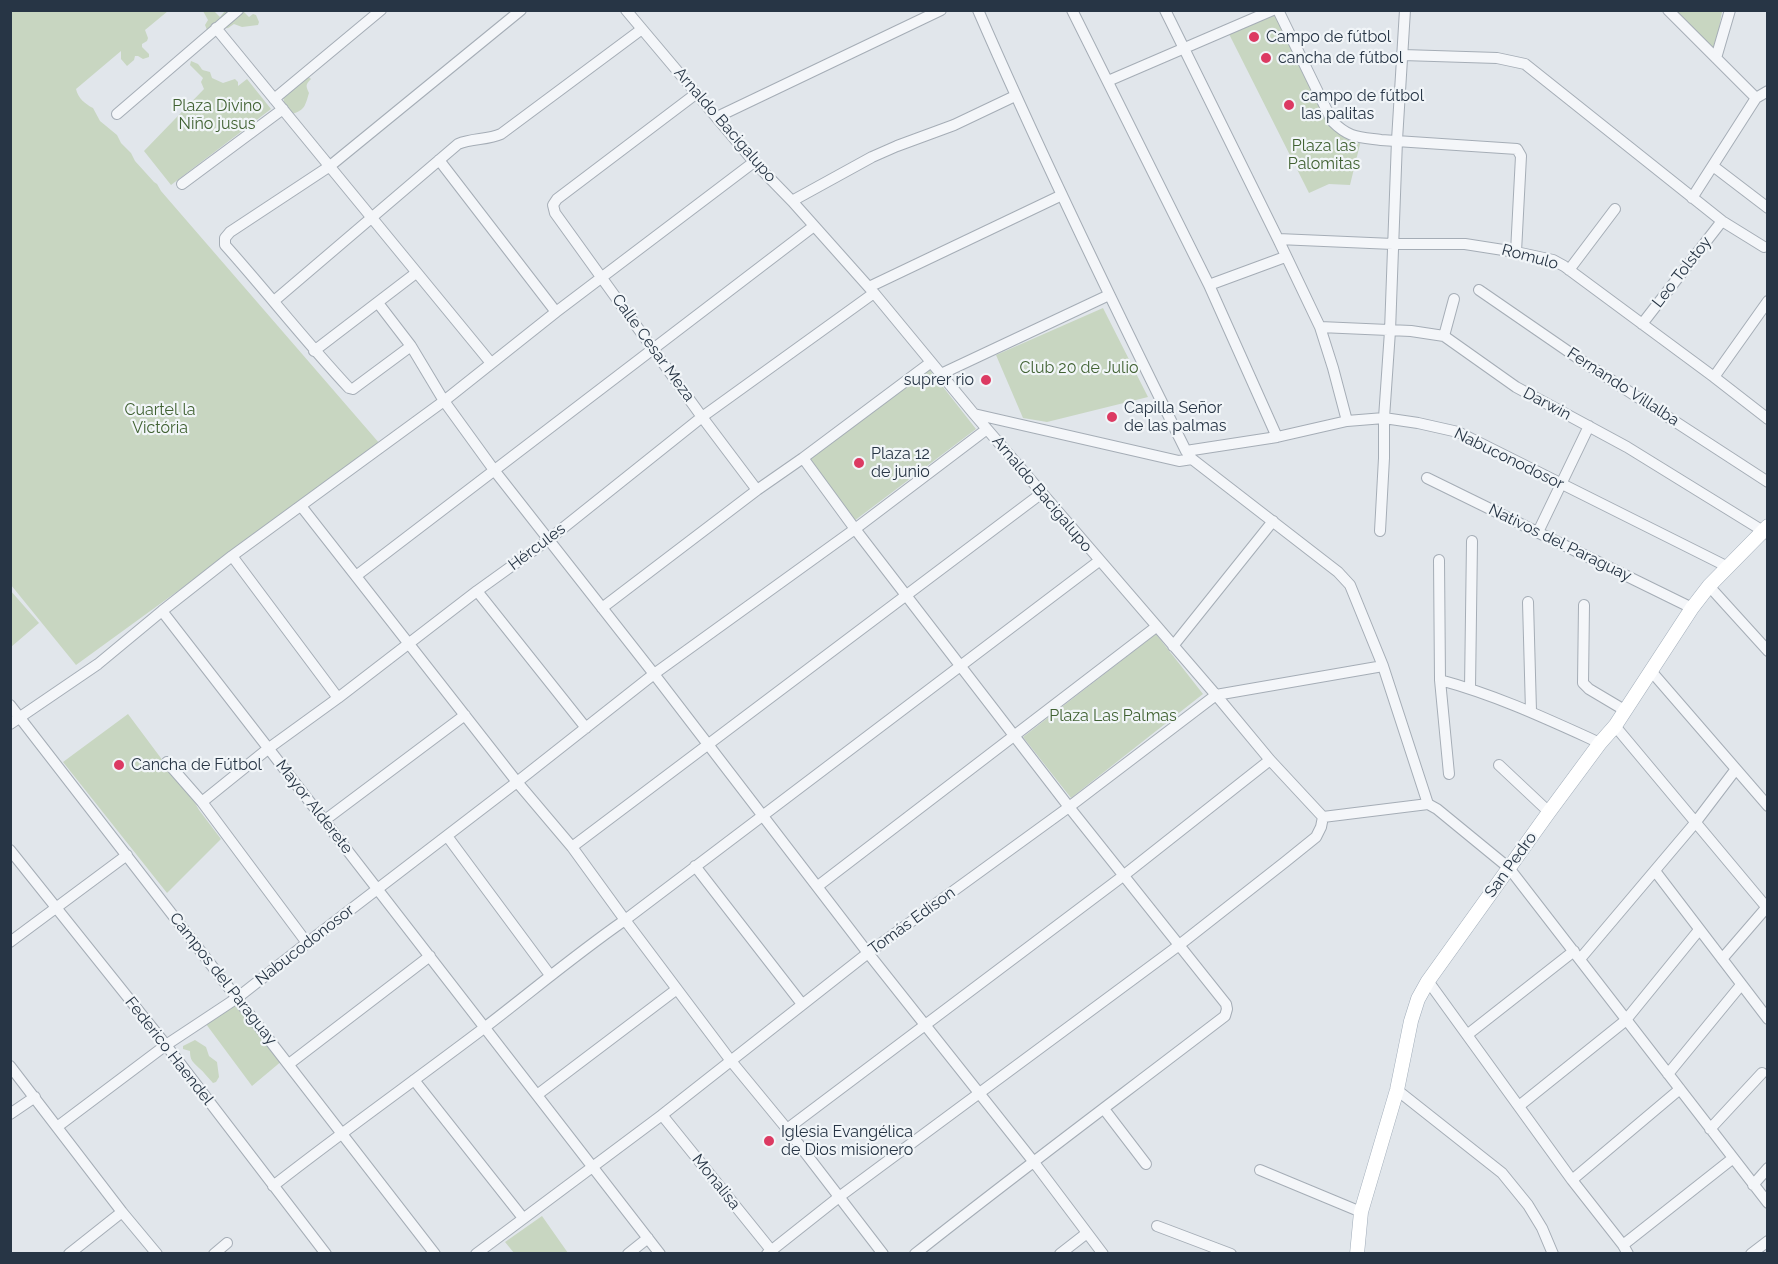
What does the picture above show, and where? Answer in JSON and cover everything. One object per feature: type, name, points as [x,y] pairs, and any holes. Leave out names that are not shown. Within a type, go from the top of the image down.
[{"type":"main road","name":"San Pedro","points":[[1357,1254],[1361,1212],[1397,1090],[1411,1021],[1418,999],[1428,981],[1549,812],[1626,711],[1692,608],[1726,566],[1766,530]]},
{"type":"street","points":[[117,114],[238,10]]},
{"type":"street","points":[[274,99],[381,10]]},
{"type":"street","points":[[411,346],[350,389],[314,351],[225,245],[225,238],[230,232],[330,166],[521,10]]},
{"type":"street","name":"Arnaldo Bacigalupo","points":[[626,10],[754,162],[871,290],[930,363],[1270,760],[1323,817]]},
{"type":"street","points":[[717,117],[941,10]]},
{"type":"street","points":[[978,10],[1015,96],[1109,295],[1189,455],[1338,572],[1350,585],[1383,666],[1428,804]]},
{"type":"street","points":[[1072,10],[1209,285],[1277,437]]},
{"type":"street","points":[[1165,10],[1320,327],[1347,421]]},
{"type":"street","points":[[1108,81],[1273,10]]},
{"type":"street","points":[[1278,10],[1334,123],[1346,134],[1359,137],[1517,149],[1520,152],[1516,252]]},
{"type":"street","points":[[1380,531],[1405,10]]},
{"type":"street","points":[[1668,10],[1756,98]]},
{"type":"street","points":[[1716,58],[1730,10]]},
{"type":"street","points":[[216,27],[491,363]]},
{"type":"street","points":[[274,301],[458,144],[501,134],[642,29]]},
{"type":"street","points":[[1402,55],[1497,58],[1525,64],[1722,221],[1764,247]]},
{"type":"street","points":[[1692,198],[1756,98],[1767,91]]},
{"type":"street","name":"Calle Cesar Meza","points":[[697,93],[557,199],[553,205],[555,213],[757,490]]},
{"type":"street","points":[[792,201],[872,157],[914,138],[954,125],[1015,96]]},
{"type":"street","points":[[182,184],[283,109]]},
{"type":"street","points":[[439,160],[555,312]]},
{"type":"street","points":[[10,724],[98,664],[232,556],[444,401],[555,312],[754,162]]},
{"type":"street","points":[[1713,165],[1767,208]]},
{"type":"street","name":"Hércules","points":[[202,802],[269,748],[548,540],[702,417],[871,290],[1062,195]]},
{"type":"street","points":[[1569,270],[1615,209]]},
{"type":"street","name":"Leo Tolstoy","points":[[1642,324],[1722,221]]},
{"type":"street","points":[[356,576],[814,226]]},
{"type":"street","name":"Romulo","points":[[1278,239],[1393,244],[1465,244],[1553,260],[1714,377],[1767,419]]},
{"type":"street","points":[[1209,285],[1285,256]]},
{"type":"street","points":[[314,351],[416,273]]},
{"type":"street","name":"Fernando Villalba","points":[[1479,290],[1585,363],[1767,482]]},
{"type":"street","points":[[940,374],[1109,295]]},
{"type":"street","points":[[1444,336],[1454,299]]},
{"type":"street","points":[[1714,377],[1767,301]]},
{"type":"street","points":[[378,303],[411,346],[444,401],[494,470],[1103,1254]]},
{"type":"street","name":"Darwin","points":[[1320,327],[1411,331],[1444,336],[1516,387],[1627,447],[1766,530]]},
{"type":"street","points":[[602,608],[930,363]]},
{"type":"street","name":"Nabuconodosor","points":[[974,414],[1179,461],[1189,455],[1347,421],[1384,418],[1428,425],[1458,432],[1726,566]]},
{"type":"street","points":[[1538,532],[1589,426]]},
{"type":"street","name":"Nabucodonosor","points":[[57,1127],[166,1045],[237,998],[654,674],[855,529],[987,429]]},
{"type":"street","points":[[803,458],[1069,807],[1226,1004],[1227,1010],[1225,1016],[1033,1161],[915,1254]]},
{"type":"street","name":"Nativos del Paraguay","points":[[1427,478],[1692,608]]},
{"type":"street","points":[[572,847],[1042,493]]},
{"type":"street","points":[[301,506],[517,782],[572,847],[731,1061],[787,1129],[883,1254]]},
{"type":"street","points":[[1173,646],[1273,521]]},
{"type":"street","points":[[1470,688],[1472,541]]},
{"type":"street","points":[[232,556],[338,698]]},
{"type":"street","points":[[1439,560],[1440,680],[1449,774]]},
{"type":"street","points":[[273,1186],[1099,561]]},
{"type":"street","points":[[1709,586],[1767,651]]},
{"type":"street","points":[[477,591],[586,728]]},
{"type":"street","points":[[1528,602],[1531,711]]},
{"type":"street","points":[[1584,605],[1583,683],[1626,711]]},
{"type":"street","name":"Mayor Alderete","points":[[162,611],[660,1254]]},
{"type":"street","points":[[818,886],[1156,627]]},
{"type":"street","name":"Tomás Edison","points":[[476,1254],[662,1114],[868,953],[1069,807],[1216,695],[1383,666]]},
{"type":"street","points":[[1651,671],[1767,806]]},
{"type":"street","points":[[1440,680],[1470,688],[1531,711],[1600,743]]},
{"type":"street","name":"Campos del Paraguay","points":[[10,705],[435,1254]]},
{"type":"street","points":[[325,820],[465,715]]},
{"type":"street","points":[[1615,726],[1767,909],[1722,959]]},
{"type":"street","points":[[787,1129],[1123,876],[1270,760]]},
{"type":"street","points":[[167,762],[202,802],[307,943]]},
{"type":"street","points":[[1499,765],[1549,812]]},
{"type":"street","points":[[1467,1035],[1577,955],[1654,871],[1695,823],[1736,769]]},
{"type":"street","points":[[769,1252],[839,1197],[1178,946],[1316,837],[1322,827],[1323,817],[1428,804],[1509,868],[1767,1203]]},
{"type":"street","points":[[447,836],[550,975]]},
{"type":"street","name":"Federico Haendel","points":[[10,850],[166,1045],[326,1254]]},
{"type":"street","points":[[10,942],[127,855]]},
{"type":"street","points":[[695,866],[802,1004]]},
{"type":"street","points":[[1654,871],[1767,1019]]},
{"type":"street","points":[[1520,1106],[1626,1021],[1699,930]]},
{"type":"street","points":[[289,1064],[430,956]]},
{"type":"street","points":[[1428,981],[1572,1180],[1625,1249],[1732,1159]]},
{"type":"street","points":[[1668,1074],[1741,985]]},
{"type":"street","points":[[537,1095],[677,988]]},
{"type":"street","points":[[10,1066],[157,1254]]},
{"type":"street","points":[[1710,1129],[1762,1073]]},
{"type":"street","points":[[414,1080],[523,1218]]},
{"type":"street","points":[[1572,1180],[1680,1089]]},
{"type":"street","points":[[1397,1090],[1502,1173],[1528,1205],[1542,1228],[1553,1254]]},
{"type":"street","points":[[10,1114],[35,1097]]},
{"type":"street","points":[[1104,1109],[1146,1164]]},
{"type":"street","name":"Monalisa","points":[[662,1114],[769,1252]]},
{"type":"street","points":[[1753,1185],[1767,1168]]},
{"type":"street","points":[[1260,1170],[1361,1212]]},
{"type":"street","points":[[69,1254],[122,1212]]},
{"type":"street","points":[[1158,1226],[1231,1254]]},
{"type":"street","points":[[1060,1254],[1087,1233]]},
{"type":"street","points":[[628,1254],[648,1238]]},
{"type":"street","points":[[1751,1254],[1767,1241]]},
{"type":"street","points":[[214,1254],[226,1243]]},
{"type":"green space","points":[[1720,10],[1722,12],[1715,50],[1677,11]]},
{"type":"green space","name":"Cuartel la Victória","points":[[10,11],[168,11],[145,30],[148,38],[142,47],[149,57],[143,59],[135,56],[127,66],[121,59],[121,51],[76,89],[78,95],[93,108],[100,121],[117,135],[135,161],[380,444],[76,665],[11,585]]},
{"type":"green space","points":[[203,11],[214,11],[220,17],[225,11],[243,11],[249,17],[256,15],[259,22],[258,25],[242,27],[234,24],[228,28],[207,30],[205,25],[208,20]]},
{"type":"green space","name":"Plaza las Palomitas","points":[[1275,12],[1331,126],[1361,140],[1350,185],[1329,184],[1309,193],[1228,32]]},
{"type":"green space","name":"Plaza Divino Niño jusus","points":[[191,61],[210,72],[212,78],[223,83],[235,79],[238,86],[247,79],[271,109],[171,185],[144,151],[204,89],[201,82],[203,78],[190,65]]},
{"type":"green space","points":[[308,76],[311,79],[307,84],[309,93],[305,104],[300,111],[292,114],[283,104],[282,97]]},
{"type":"green space","name":"Club 20 de Julio","points":[[1103,308],[1148,397],[1047,422],[1023,418],[996,355]]},
{"type":"green space","name":"Plaza 12 de junio","points":[[929,369],[976,429],[854,521],[809,458]]},
{"type":"green space","points":[[10,590],[39,623],[11,647],[10,647]]},
{"type":"green space","name":"Plaza Las Palmas","points":[[1156,634],[1203,694],[1071,798],[1023,737]]},
{"type":"green space","points":[[128,714],[181,785],[189,792],[199,810],[221,839],[167,893],[63,762]]},
{"type":"green space","points":[[236,1000],[283,1060],[252,1086],[206,1024]]},
{"type":"green space","points":[[195,1040],[206,1047],[209,1056],[217,1062],[219,1077],[216,1082],[213,1083],[194,1063],[190,1051],[183,1049],[183,1046]]},
{"type":"green space","points":[[542,1216],[568,1253],[514,1253],[505,1242]]},
{"type":"place","name":"Campo de fútbol","points":[[1254,37]]},
{"type":"place","name":"cancha de fútbol","points":[[1266,58]]},
{"type":"place","name":"campo de fútbol las palitas","points":[[1289,105]]},
{"type":"place","name":"suprer rio","points":[[986,380]]},
{"type":"place","name":"Capilla Señor de las palmas","points":[[1112,417]]},
{"type":"place","name":"Plaza 12 de junio","points":[[859,463]]},
{"type":"place","name":"Cancha de Fútbol","points":[[119,765]]},
{"type":"place","name":"Iglesia Evangélica de Dios misionero","points":[[769,1141]]}]
